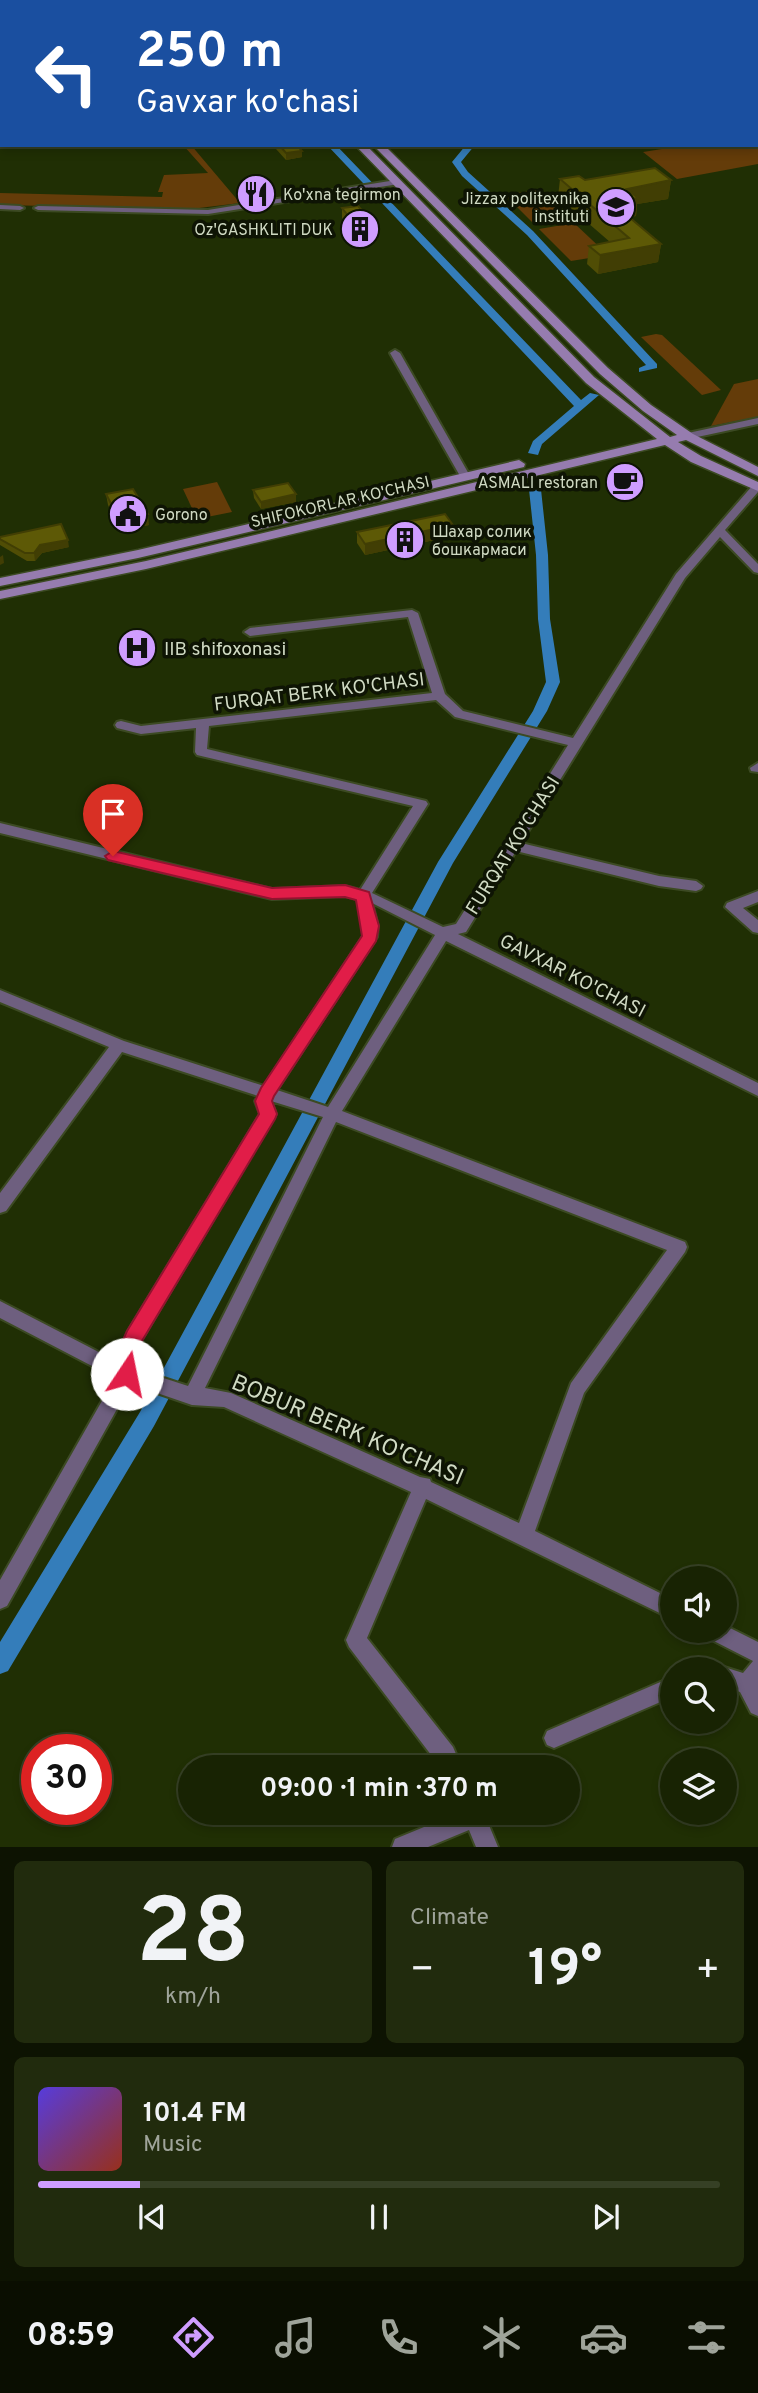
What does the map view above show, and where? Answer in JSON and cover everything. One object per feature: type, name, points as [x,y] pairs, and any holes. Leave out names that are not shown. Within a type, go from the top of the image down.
[{"type":"main road","points":[[362,147],[590,380],[661,437],[696,459],[758,482]]},
{"type":"main road","points":[[380,147],[604,371],[674,428],[758,482]]},
{"type":"main road","name":"SHIFOKORLAR KO'CHASI","points":[[0,595],[146,565],[661,437],[674,428]]},
{"type":"main road","name":"SHIFOKORLAR KO'CHASI","points":[[0,582],[138,554],[465,476],[661,437],[688,436]]},
{"type":"street","points":[[38,208],[208,212],[396,182]]},
{"type":"street","points":[[0,207],[20,208]]},
{"type":"street","points":[[396,353],[465,476]]},
{"type":"street","points":[[688,436],[758,421]]},
{"type":"street","name":"FURQAT KO'CHASI","points":[[192,1398],[332,1114],[444,932],[460,928],[680,576],[758,482]]},
{"type":"street","points":[[719,530],[758,570]]},
{"type":"street","name":"FURQAT BERK KO'CHASI","points":[[121,725],[141,730],[439,696],[412,612],[250,632]]},
{"type":"street","points":[[439,696],[459,714],[576,743]]},
{"type":"street","name":"FURQAT BERK KO'CHASI","points":[[203,723],[201,752],[421,804],[363,896]]},
{"type":"street","name":"GAVXAR KO'CHASI","points":[[0,828],[272,894],[345,891],[363,896],[389,905],[444,932],[758,1090]]},
{"type":"street","points":[[513,845],[659,881],[696,886]]},
{"type":"street","points":[[0,1599],[127,1374],[127,1355],[134,1337],[268,1114],[264,1101],[267,1093],[370,937],[371,926],[363,896]]},
{"type":"street","points":[[758,896],[732,907],[758,928]]},
{"type":"street","points":[[0,996],[119,1045],[332,1114],[679,1247],[577,1389],[525,1533]]},
{"type":"street","points":[[0,1206],[119,1045]]},
{"type":"street","name":"BOBUR BERK KO'CHASI","points":[[0,1309],[127,1374],[192,1398],[225,1399],[423,1485],[525,1533],[660,1603]]},
{"type":"street","points":[[423,1485],[356,1640],[446,1755]]},
{"type":"street","points":[[737,1642],[758,1653]]},
{"type":"street","points":[[753,1676],[758,1706]]},
{"type":"street","points":[[554,1738],[660,1693]]},
{"type":"street","points":[[403,1847],[451,1825]]},
{"type":"street","points":[[477,1825],[487,1847]]},
{"type":"shaded area","points":[[185,147],[193,147],[240,203],[191,209],[0,205],[0,193],[162,197],[163,192],[158,192],[164,175],[208,173]]},
{"type":"shaded area","points":[[674,147],[758,147],[758,164],[677,179],[643,152]]},
{"type":"shaded area","points":[[537,190],[568,218],[533,223],[505,195]]},
{"type":"shaded area","points":[[574,223],[608,255],[571,261],[539,229]]},
{"type":"shaded area","points":[[662,335],[721,390],[702,395],[641,337]]},
{"type":"shaded area","points":[[758,379],[758,417],[711,426],[734,384]]},
{"type":"shaded area","points":[[217,482],[232,512],[197,519],[183,489]]},
{"type":"building","points":[[281,147],[299,147],[302,151],[286,153]]},
{"type":"building","points":[[655,168],[671,180],[627,189],[638,198],[611,202],[661,244],[600,255],[589,246],[629,238],[560,179],[579,176],[585,180]]},
{"type":"building","points":[[358,206],[378,229],[361,232],[342,208]]},
{"type":"building","points":[[288,483],[296,494],[261,502],[253,490]]},
{"type":"building","points":[[133,489],[148,514],[119,519],[106,494]]},
{"type":"building","points":[[445,514],[453,525],[365,544],[357,532]]},
{"type":"building","points":[[61,524],[68,540],[40,545],[34,553],[25,553],[0,539],[0,537]]},
{"type":"waterway","points":[[333,147],[579,405]]},
{"type":"waterway","points":[[469,147],[456,162],[465,174],[530,233],[653,366],[643,370]]},
{"type":"waterway","points":[[534,453],[537,443],[594,395]]},
{"type":"waterway","points":[[0,1663],[147,1419],[446,862],[540,711],[553,682],[544,619],[542,555],[534,480]]},
{"type":"place","name":"Ko'xna tegirmon","points":[[256,194]]},
{"type":"place","name":"Jizzax politexnika instituti","points":[[616,207]]},
{"type":"place","name":"Oz'GASHKLITI DUK","points":[[360,229]]},
{"type":"place","name":"ASMALI restoran","points":[[625,482]]},
{"type":"place","name":"Gorono","points":[[128,514]]},
{"type":"place","name":"Шахар солик бошкармаси","points":[[405,540]]},
{"type":"place","name":"IIB shifoxonasi","points":[[137,648]]},
{"type":"route","points":[[113,856],[272,894],[345,891],[363,896],[371,926],[370,937],[267,1093],[264,1105],[268,1114],[134,1337],[127,1355],[127,1374]]}]
